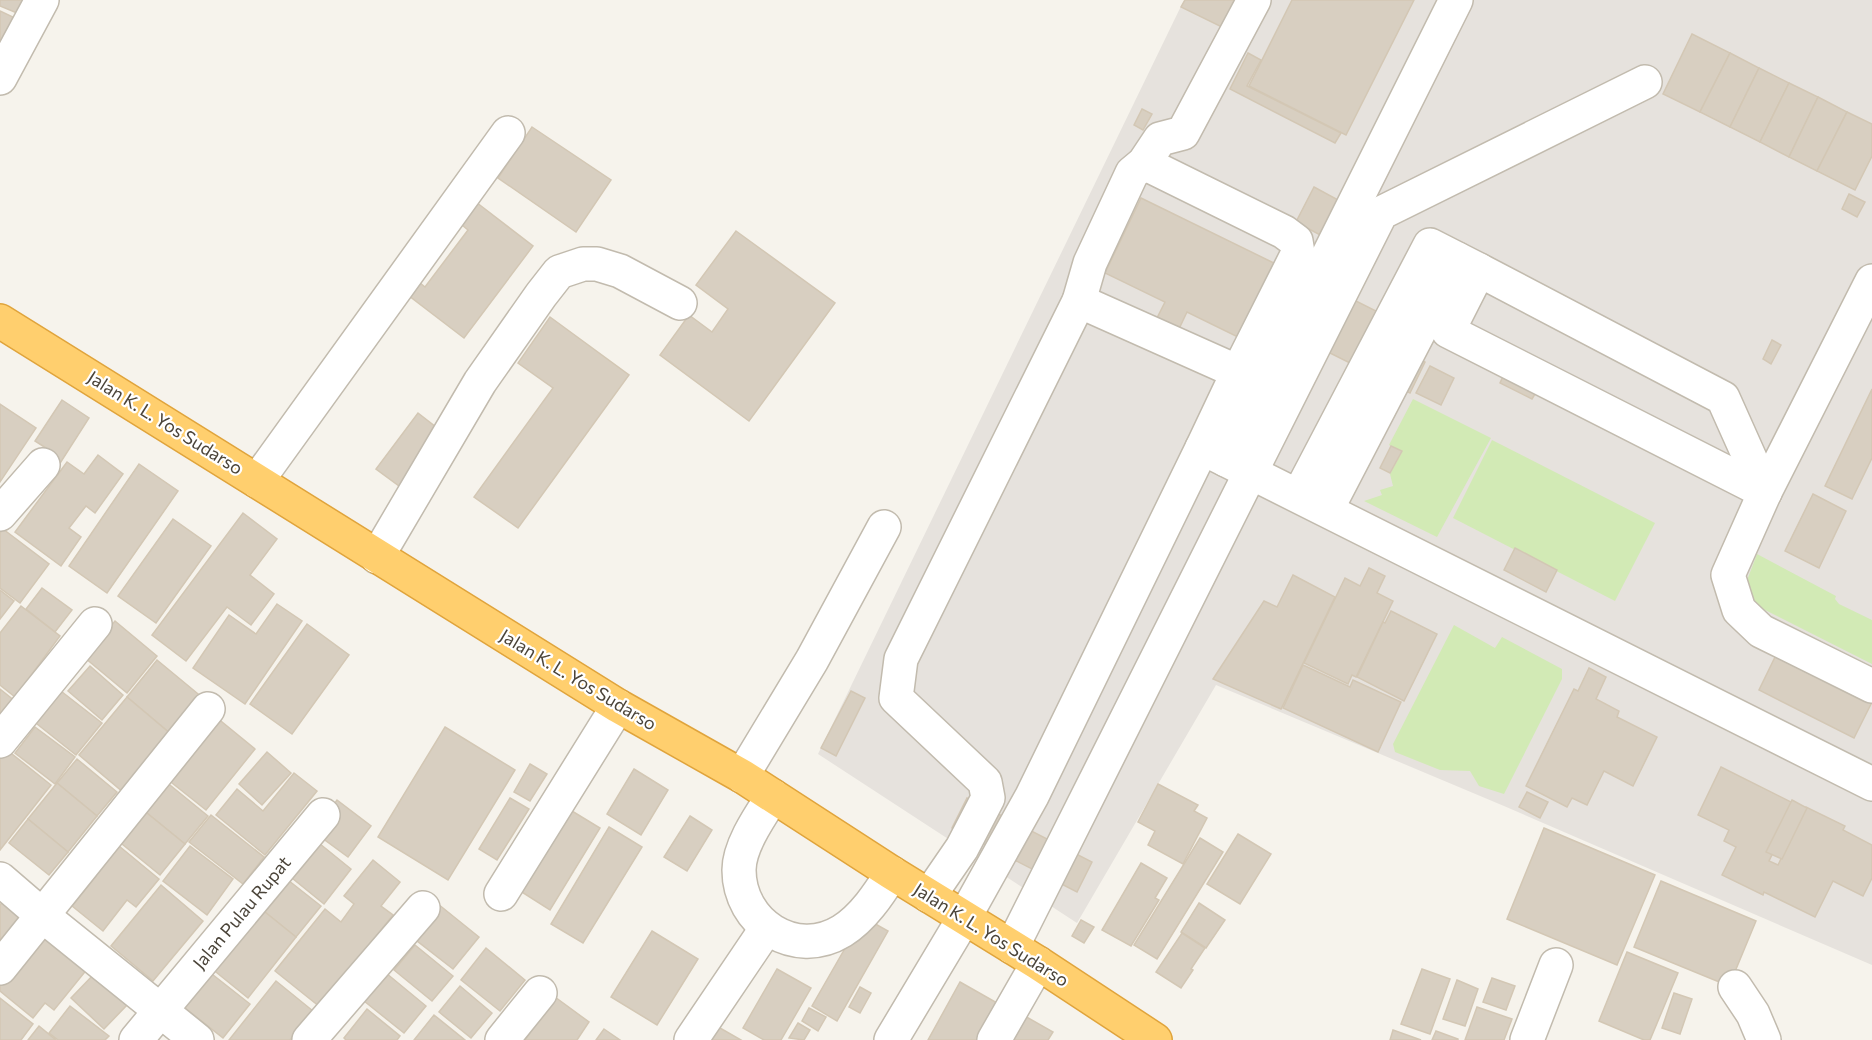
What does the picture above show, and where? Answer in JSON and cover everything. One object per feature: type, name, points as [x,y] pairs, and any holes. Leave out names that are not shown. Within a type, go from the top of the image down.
[{"type":"highway","name":"Jalan K. L. Yos Sudarso","points":[[0,321],[618,706],[742,776],[1155,1040]]},
{"type":"street","points":[[0,78],[42,0]]},
{"type":"street","points":[[929,896],[962,848],[988,798],[985,782],[896,698],[901,659],[1079,301],[1090,263],[1132,173],[1144,163],[1160,139],[1183,133],[1254,0]]},
{"type":"street","points":[[994,1040],[1025,955],[1226,460],[1456,0]]},
{"type":"street","points":[[891,1040],[964,918],[1226,460],[1381,213],[1645,82]]},
{"type":"street","points":[[257,481],[508,133]]},
{"type":"street","points":[[1144,163],[1284,232],[1296,241],[1298,253],[1238,372],[1226,460]]},
{"type":"street","points":[[377,557],[480,382],[559,272],[583,264],[597,264],[620,271],[680,303]]},
{"type":"street","points":[[1313,502],[1468,264]]},
{"type":"street","points":[[1468,264],[1448,331],[1765,492]]},
{"type":"street","points":[[1468,264],[1723,398],[1765,492]]},
{"type":"street","points":[[1872,281],[1765,492],[1728,575],[1739,610],[1761,631],[1872,686]]},
{"type":"street","points":[[1079,301],[1238,372]]},
{"type":"street","points":[[1226,460],[1872,784]]},
{"type":"street","points":[[0,514],[43,465]]},
{"type":"street","points":[[742,776],[812,660],[884,528]]},
{"type":"street","points":[[0,741],[95,624]]},
{"type":"street","points":[[501,894],[618,706]]},
{"type":"street","points":[[0,968],[208,709]]},
{"type":"street","points":[[773,796],[757,820],[739,869],[744,899],[755,918],[766,928],[791,940],[814,941],[841,932],[875,899],[892,873]]},
{"type":"street","name":"Jalan Pulau Rupat","points":[[136,1040],[323,815]]},
{"type":"street","points":[[0,879],[197,1040]]},
{"type":"street","points":[[309,1040],[423,908]]},
{"type":"street","points":[[691,1040],[766,928]]},
{"type":"street","points":[[1527,1040],[1556,965]]},
{"type":"street","points":[[1736,987],[1753,1014],[1764,1040]]},
{"type":"street","points":[[502,1040],[540,993]]},
{"type":"shaded area","points":[[1184,0],[1872,0],[1872,965],[1216,685],[1077,923],[818,754]]},
{"type":"green space","points":[[1413,399],[1491,438],[1437,537],[1364,501],[1382,495],[1380,490],[1393,486],[1390,474],[1402,452],[1389,445]]},
{"type":"green space","points":[[1492,440],[1655,523],[1615,601],[1453,518]]},
{"type":"green space","points":[[1757,554],[1836,596],[1835,599],[1839,604],[1872,620],[1872,664],[1757,606],[1746,583]]},
{"type":"green space","points":[[1454,625],[1495,648],[1502,637],[1562,669],[1562,679],[1504,794],[1479,786],[1470,771],[1440,770],[1395,752],[1393,744]]},
{"type":"building","points":[[0,0],[23,0],[17,13],[0,6]]},
{"type":"building","points":[[1185,0],[1245,0],[1230,31],[1181,7]]},
{"type":"building","points":[[1292,0],[1414,0],[1346,135],[1249,86]]},
{"type":"building","points":[[0,11],[15,18],[0,50]]},
{"type":"building","points":[[1692,34],[1730,53],[1700,112],[1663,94]]},
{"type":"building","points":[[1248,53],[1261,60],[1247,86],[1341,133],[1335,143],[1230,89]]},
{"type":"building","points":[[1730,53],[1759,68],[1730,127],[1700,112]]},
{"type":"building","points":[[1759,68],[1789,83],[1760,142],[1730,127]]},
{"type":"building","points":[[1789,83],[1818,97],[1789,157],[1760,142]]},
{"type":"building","points":[[1818,97],[1847,112],[1817,171],[1789,157]]},
{"type":"building","points":[[1142,109],[1152,114],[1143,130],[1134,125]]},
{"type":"building","points":[[1847,112],[1872,124],[1872,156],[1855,190],[1817,171]]},
{"type":"building","points":[[532,127],[611,180],[576,232],[498,178]]},
{"type":"building","points":[[1314,187],[1340,201],[1322,236],[1296,222]]},
{"type":"building","points":[[1849,194],[1865,202],[1857,217],[1842,209]]},
{"type":"building","points":[[1141,198],[1280,266],[1244,340],[1187,312],[1177,333],[1155,322],[1165,302],[1105,273]]},
{"type":"building","points":[[472,199],[533,246],[464,338],[404,292],[414,278],[425,287],[468,230],[456,220]]},
{"type":"building","points":[[736,231],[835,303],[749,421],[660,355],[689,315],[712,332],[728,309],[696,285]]},
{"type":"building","points":[[1348,297],[1380,313],[1370,334],[1425,362],[1410,393],[1274,325]]},
{"type":"building","points":[[550,317],[629,375],[518,528],[474,497],[553,388],[518,363]]},
{"type":"building","points":[[1772,340],[1781,345],[1771,364],[1763,359]]},
{"type":"building","points":[[1430,366],[1454,378],[1441,405],[1416,393]]},
{"type":"building","points":[[1505,372],[1538,389],[1532,399],[1500,383]]},
{"type":"building","points":[[1872,389],[1872,458],[1852,499],[1825,486]]},
{"type":"building","points":[[62,400],[89,418],[57,468],[40,457],[46,448],[35,441]]},
{"type":"building","points":[[0,404],[36,428],[0,482]]},
{"type":"building","points":[[418,413],[441,431],[399,486],[376,469]]},
{"type":"building","points":[[1391,446],[1402,451],[1390,473],[1380,468]]},
{"type":"building","points":[[98,455],[123,474],[95,513],[86,506],[69,528],[81,537],[61,566],[15,532],[67,462],[84,474]]},
{"type":"building","points":[[139,464],[178,491],[107,593],[69,566]]},
{"type":"building","points":[[1813,494],[1846,511],[1819,568],[1785,551]]},
{"type":"building","points":[[243,513],[277,539],[250,575],[274,594],[251,625],[227,607],[186,661],[152,635]]},
{"type":"building","points":[[173,519],[211,546],[156,623],[118,596]]},
{"type":"building","points":[[3,529],[49,564],[20,603],[0,588],[0,533]]},
{"type":"building","points":[[1515,548],[1557,570],[1546,592],[1504,570]]},
{"type":"building","points":[[1369,568],[1385,576],[1377,593],[1393,601],[1356,677],[1352,675],[1348,684],[1304,663],[1345,578],[1360,586]]},
{"type":"building","points":[[1293,575],[1335,597],[1281,709],[1213,679],[1264,601],[1277,607]]},
{"type":"building","points":[[42,588],[72,610],[55,632],[26,609]]},
{"type":"building","points":[[0,590],[14,601],[0,619]]},
{"type":"building","points":[[277,604],[302,621],[245,704],[193,668],[229,615],[256,634]]},
{"type":"building","points":[[21,606],[60,636],[15,697],[0,685],[0,633]]},
{"type":"building","points":[[1391,611],[1437,634],[1404,701],[1357,677],[1383,622],[1385,623]]},
{"type":"building","points":[[115,621],[157,656],[127,693],[85,658]]},
{"type":"building","points":[[307,624],[349,655],[292,734],[250,704]]},
{"type":"building","points":[[1777,653],[1872,702],[1854,738],[1759,690]]},
{"type":"building","points":[[157,660],[203,698],[172,735],[127,697]]},
{"type":"building","points":[[1303,665],[1350,687],[1353,680],[1401,702],[1378,752],[1283,708]]},
{"type":"building","points":[[90,666],[123,695],[102,720],[68,691]]},
{"type":"building","points":[[1589,668],[1606,677],[1596,699],[1619,711],[1617,717],[1657,737],[1633,786],[1604,771],[1587,805],[1572,798],[1567,807],[1526,786],[1574,689],[1578,691]]},
{"type":"building","points":[[57,688],[102,723],[76,755],[32,720]]},
{"type":"building","points":[[0,689],[15,701],[0,720]]},
{"type":"building","points":[[851,691],[865,698],[836,756],[821,748]]},
{"type":"building","points":[[127,697],[172,735],[124,793],[79,755]]},
{"type":"building","points":[[216,717],[255,749],[206,810],[167,779]]},
{"type":"building","points":[[35,727],[75,757],[55,784],[15,753]]},
{"type":"building","points":[[445,727],[515,770],[448,880],[378,837]]},
{"type":"building","points":[[7,750],[51,785],[0,850],[0,759]]},
{"type":"building","points":[[267,752],[291,773],[262,805],[239,784]]},
{"type":"building","points":[[77,759],[117,792],[97,816],[57,783]]},
{"type":"building","points":[[530,764],[547,774],[530,801],[514,792]]},
{"type":"building","points":[[1721,767],[1797,805],[1769,861],[1778,865],[1806,807],[1845,826],[1843,830],[1872,845],[1872,878],[1863,896],[1833,881],[1815,917],[1722,875],[1736,847],[1724,841],[1729,830],[1698,815]]},
{"type":"building","points":[[634,769],[668,790],[641,835],[607,814]]},
{"type":"building","points":[[294,773],[317,791],[265,855],[216,815],[237,789],[263,811]]},
{"type":"building","points":[[165,781],[208,816],[185,844],[142,809]]},
{"type":"building","points":[[57,783],[97,816],[68,852],[28,819]]},
{"type":"building","points":[[1158,784],[1198,805],[1194,811],[1207,818],[1183,864],[1148,845],[1155,831],[1138,822]]},
{"type":"building","points":[[1527,792],[1548,802],[1540,818],[1519,807]]},
{"type":"building","points":[[510,798],[529,809],[497,860],[479,849]]},
{"type":"building","points":[[967,798],[1092,862],[1077,892],[952,828]]},
{"type":"building","points":[[337,800],[371,826],[348,857],[314,832]]},
{"type":"building","points":[[1792,800],[1807,808],[1782,859],[1766,852]]},
{"type":"building","points":[[567,808],[600,828],[550,910],[517,889]]},
{"type":"building","points":[[142,809],[185,844],[160,875],[117,840]]},
{"type":"building","points":[[211,815],[264,857],[243,884],[189,842]]},
{"type":"building","points":[[690,816],[712,830],[687,871],[664,857]]},
{"type":"building","points":[[28,819],[68,852],[49,875],[9,843]]},
{"type":"building","points":[[609,827],[642,847],[583,943],[551,924]]},
{"type":"building","points":[[1544,828],[1655,875],[1617,965],[1507,919]]},
{"type":"building","points":[[1238,834],[1271,854],[1240,904],[1207,884]]},
{"type":"building","points":[[309,835],[351,869],[324,904],[282,870]]},
{"type":"building","points":[[1200,838],[1223,852],[1157,959],[1134,945]]},
{"type":"building","points":[[113,841],[159,879],[136,907],[127,900],[103,931],[72,906],[96,876],[89,870]]},
{"type":"building","points":[[190,846],[233,879],[207,915],[163,881]]},
{"type":"building","points":[[373,860],[400,882],[381,906],[393,915],[320,1007],[275,971],[325,909],[341,922],[354,904],[344,896]]},
{"type":"building","points":[[1141,863],[1167,878],[1155,898],[1159,900],[1131,946],[1102,930]]},
{"type":"building","points":[[279,873],[321,906],[296,937],[255,904]]},
{"type":"building","points":[[1661,881],[1756,921],[1729,986],[1634,947]]},
{"type":"building","points":[[161,885],[203,921],[153,981],[111,946]]},
{"type":"building","points":[[6,898],[24,915],[0,942],[0,905]]},
{"type":"building","points":[[1199,903],[1225,920],[1206,948],[1181,932]]},
{"type":"building","points":[[255,904],[296,937],[248,998],[206,964]]},
{"type":"building","points":[[438,904],[479,937],[453,969],[412,937]]},
{"type":"building","points":[[863,917],[888,931],[837,1021],[812,1006]]},
{"type":"building","points":[[1081,920],[1094,927],[1084,943],[1072,936]]},
{"type":"building","points":[[45,926],[88,968],[54,1010],[45,1003],[33,1018],[0,991],[0,982]]},
{"type":"building","points":[[652,931],[698,959],[657,1025],[611,997]]},
{"type":"building","points":[[1182,933],[1205,948],[1181,988],[1156,972]]},
{"type":"building","points":[[415,945],[453,976],[432,1001],[394,970]]},
{"type":"building","points":[[486,948],[525,980],[500,1011],[461,980]]},
{"type":"building","points":[[1627,952],[1678,973],[1650,1040],[1644,1040],[1599,1021]]},
{"type":"building","points":[[203,967],[250,1004],[223,1038],[176,1001]]},
{"type":"building","points":[[777,969],[811,988],[781,1040],[764,1040],[743,1028]]},
{"type":"building","points":[[1422,969],[1450,979],[1430,1034],[1401,1024]]},
{"type":"building","points":[[95,973],[128,1004],[104,1029],[71,998]]},
{"type":"building","points":[[386,973],[426,1006],[404,1033],[364,1001]]},
{"type":"building","points":[[1492,978],[1515,986],[1506,1010],[1483,1002]]},
{"type":"building","points":[[1457,980],[1478,989],[1465,1026],[1443,1019]]},
{"type":"building","points":[[276,981],[313,1011],[290,1040],[229,1040]]},
{"type":"building","points":[[960,982],[1006,1008],[987,1040],[928,1040]]},
{"type":"building","points":[[460,986],[492,1013],[471,1038],[439,1012]]},
{"type":"building","points":[[860,987],[871,993],[860,1013],[849,1007]]},
{"type":"building","points":[[1674,993],[1692,999],[1680,1034],[1662,1028]]},
{"type":"building","points":[[555,997],[589,1022],[577,1040],[525,1040]]},
{"type":"building","points":[[0,998],[33,1024],[21,1040],[0,1040]]},
{"type":"building","points":[[70,1006],[109,1036],[105,1040],[58,1040],[49,1033]]},
{"type":"building","points":[[1477,1007],[1512,1019],[1504,1040],[1465,1040]]},
{"type":"building","points":[[809,1008],[826,1017],[818,1031],[802,1021]]},
{"type":"building","points":[[367,1009],[400,1036],[397,1040],[346,1040],[344,1038]]},
{"type":"building","points":[[1016,1011],[1053,1032],[1048,1040],[1000,1040]]},
{"type":"building","points":[[434,1015],[465,1040],[414,1040]]},
{"type":"building","points":[[798,1023],[810,1030],[804,1040],[789,1038]]},
{"type":"building","points":[[713,1024],[741,1040],[703,1040]]},
{"type":"building","points":[[39,1026],[56,1040],[28,1040]]},
{"type":"building","points":[[604,1029],[620,1040],[596,1040]]},
{"type":"building","points":[[1393,1030],[1421,1040],[1390,1040]]},
{"type":"building","points":[[1436,1031],[1458,1039],[1458,1040],[1432,1040]]}]
